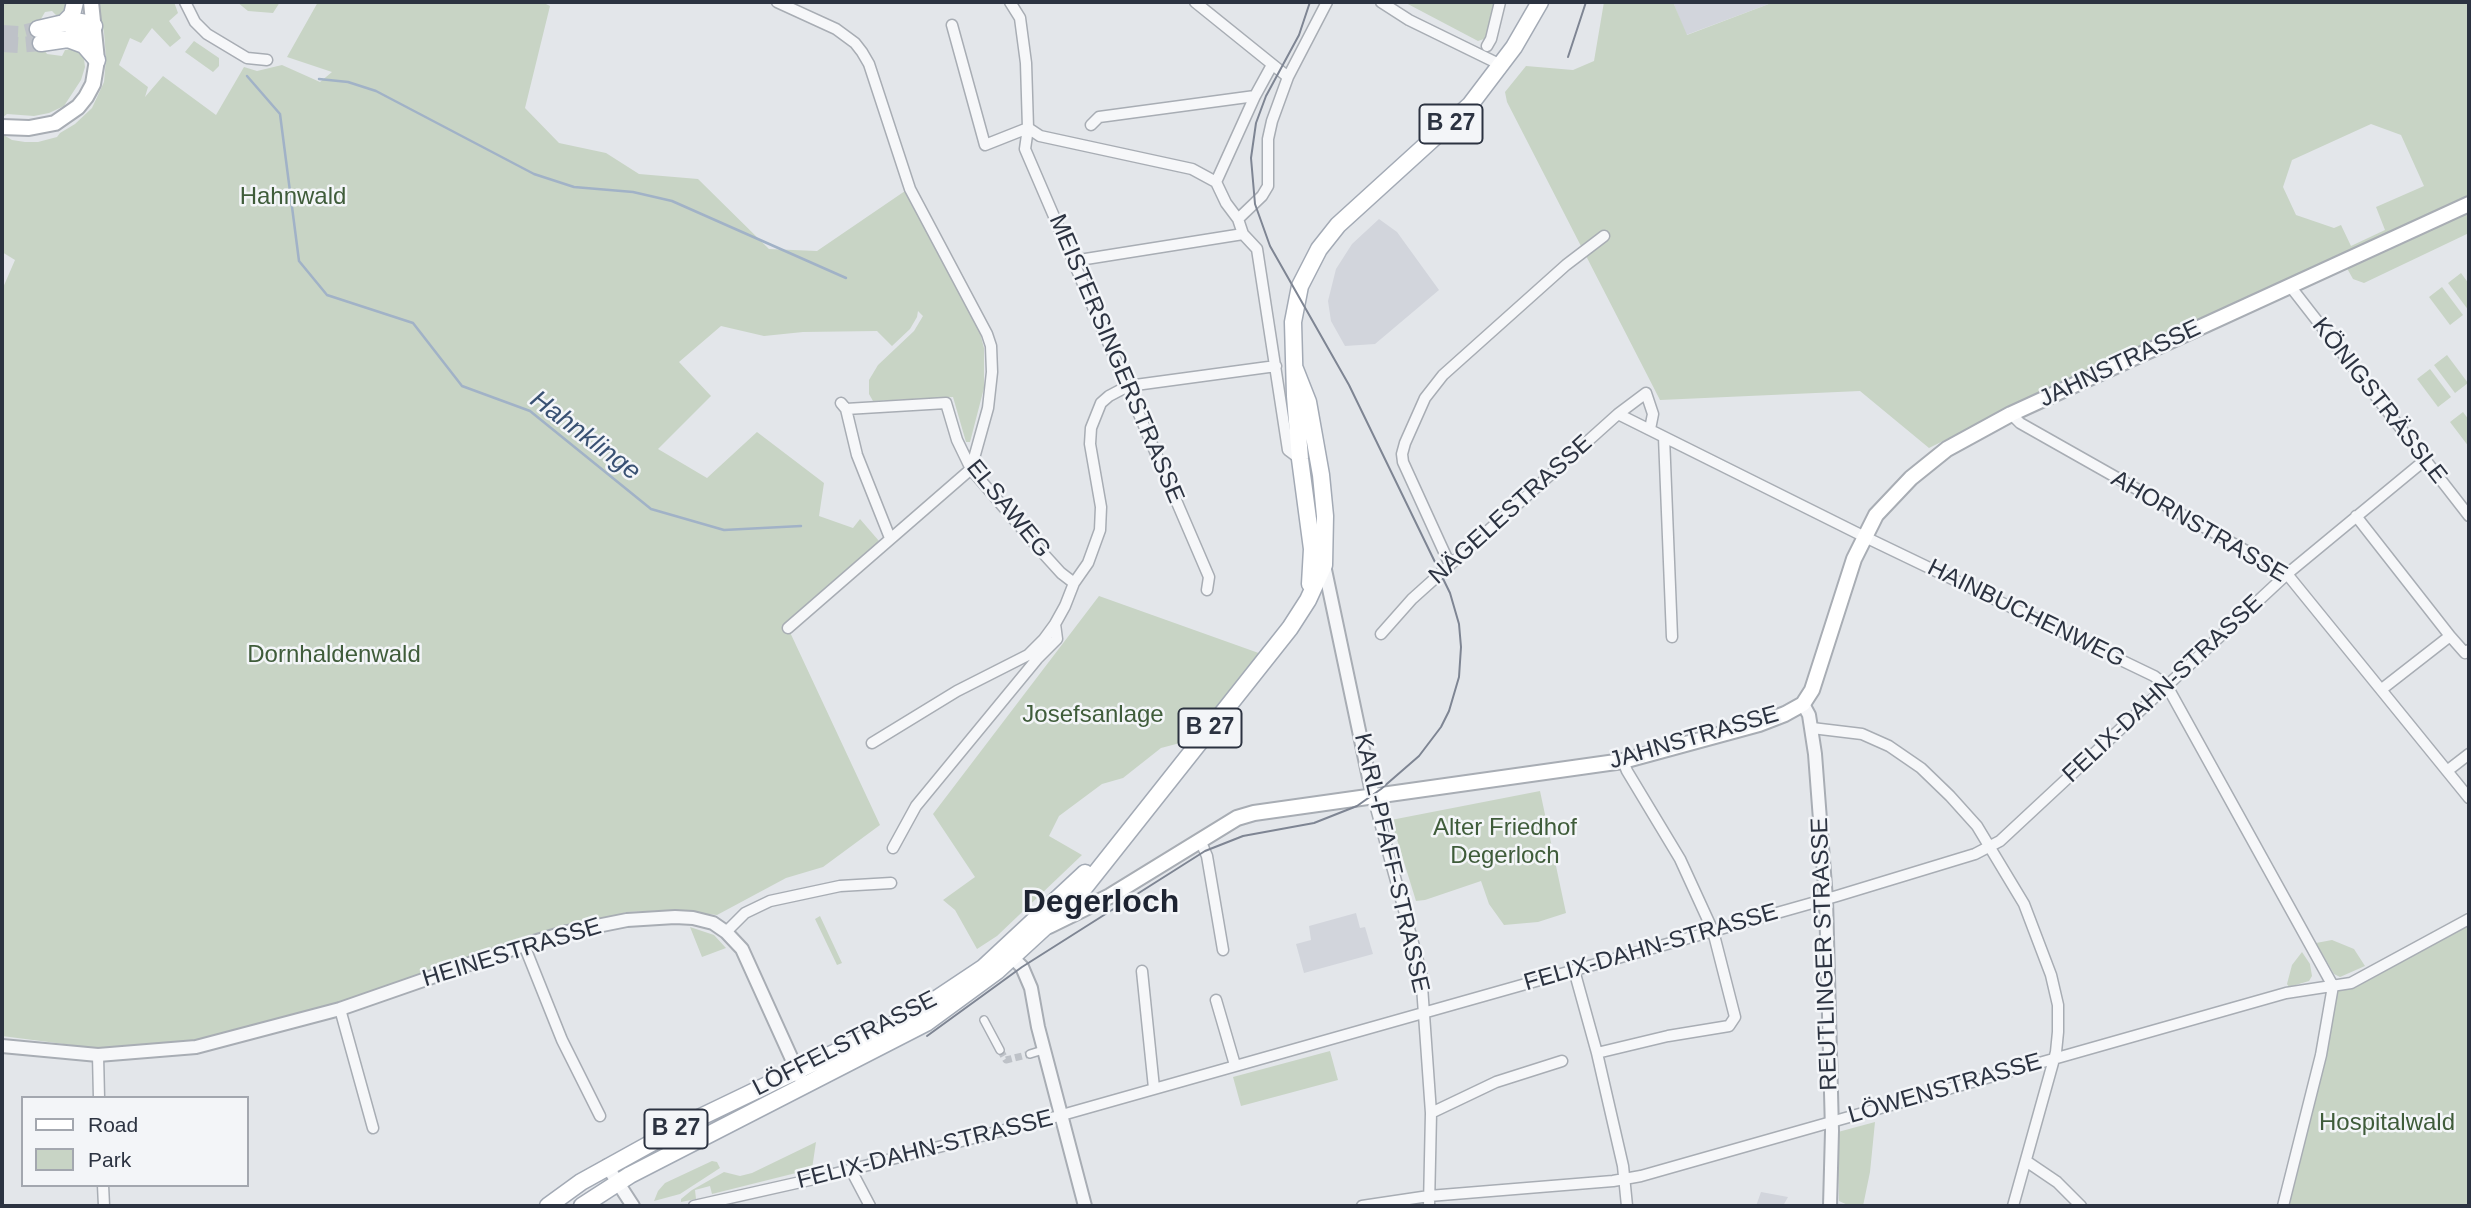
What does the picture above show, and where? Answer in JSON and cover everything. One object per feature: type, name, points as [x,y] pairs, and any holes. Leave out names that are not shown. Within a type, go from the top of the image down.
[{"type":"main road","points":[[78,2],[94,26]]},
{"type":"main road","points":[[66,31],[78,2]]},
{"type":"main road","points":[[2,127],[42,127],[55,123],[68,115],[86,97],[93,84],[97,60],[90,2]]},
{"type":"main road","name":"B 27","points":[[1308,600],[1313,570],[1300,460],[1293,332],[1296,305],[1304,276],[1319,249],[1350,212],[1470,105],[1501,65],[1541,2]]},
{"type":"main road","points":[[40,36],[66,31],[82,22],[94,26]]},
{"type":"main road","points":[[66,31],[97,60]]},
{"type":"main road","name":"JAHNSTRASSE","points":[[1049,908],[1094,902],[1110,896],[1237,818],[1254,813],[1623,761],[1780,716],[1803,704],[1819,675],[1863,536],[1891,497],[1930,463],[1966,438],[2011,414],[2469,204]]},
{"type":"main road","name":"B 27","points":[[1109,855],[1290,628],[1308,600],[1324,565],[1325,516],[1321,475],[1308,402],[1295,369]]},
{"type":"main road","points":[[1310,527],[1324,565]]},
{"type":"main road","name":"LÖFFELSTRASSE","points":[[548,1206],[581,1182],[684,1125],[911,1016],[1045,928],[1093,878],[1109,855]]},
{"type":"main road","name":"LÖFFELSTRASSE","points":[[582,1206],[618,1183],[926,1023],[998,971],[1009,954],[1049,908],[1083,875],[1109,855]]},
{"type":"main road","points":[[1093,878],[1100,890],[1110,896]]},
{"type":"main road","name":"JAHNSTRASSE","points":[[1045,928],[1084,910],[1094,902]]},
{"type":"street","points":[[185,2],[195,22],[207,34],[247,58],[267,60]]},
{"type":"street","points":[[777,2],[836,29],[855,43],[869,64],[910,189],[987,334],[991,346],[992,372],[988,408],[971,469],[788,628]]},
{"type":"street","name":"MEISTERSINGERSTRASSE","points":[[1010,2],[1020,18],[1023,33],[1028,128],[1025,149],[1209,577],[1207,590]]},
{"type":"street","points":[[1195,2],[1289,77]]},
{"type":"street","points":[[1238,219],[1262,196],[1268,186],[1268,139],[1272,121],[1289,77],[1327,2]]},
{"type":"street","points":[[1381,2],[1409,20],[1501,65]]},
{"type":"street","points":[[1487,46],[1492,39],[1500,2]]},
{"type":"street","points":[[952,25],[985,145],[1028,128],[1041,136],[1192,169],[1216,182],[1226,203],[1238,219],[1243,234],[1258,248],[1287,450],[1300,460]]},
{"type":"street","points":[[1216,182],[1272,65]]},
{"type":"street","points":[[1091,125],[1099,117],[1255,96]]},
{"type":"street","points":[[1073,261],[1243,234]]},
{"type":"street","points":[[1450,565],[1403,462],[1405,443],[1425,398],[1443,375],[1566,265],[1604,236]]},
{"type":"street","name":"KÖNIGSTRÄSSLE","points":[[2290,286],[2469,516]]},
{"type":"street","points":[[872,743],[957,691],[1028,655],[1055,624],[1074,583],[1088,563],[1102,520],[1092,463],[1091,428],[1101,402],[1128,386],[1276,366]]},
{"type":"street","name":"NÄGELESTRASSE","points":[[1381,634],[1412,599],[1618,414],[1646,393],[1653,414],[1650,429]]},
{"type":"street","name":"ELSAWEG","points":[[890,538],[858,455],[844,406],[946,403],[957,440],[971,469],[1041,551],[1074,583]]},
{"type":"street","name":"HAINBUCHENWEG","points":[[1618,414],[2154,676],[2167,686],[2333,986]]},
{"type":"street","name":"AHORNSTRASSE","points":[[2011,414],[2020,424],[2287,574],[2469,798]]},
{"type":"street","points":[[1664,437],[1672,637]]},
{"type":"street","name":"FELIX-DAHN-STRASSE","points":[[694,1206],[851,1170],[1061,1115],[1826,899],[1976,854],[2000,841],[2287,574],[2425,460]]},
{"type":"street","points":[[2356,516],[2465,653],[2469,650]]},
{"type":"street","name":"KARL-PFAFF-STRASSE","points":[[1324,565],[1373,797],[1421,972],[1431,1113],[1429,1201]]},
{"type":"street","points":[[892,848],[916,806],[1037,659],[1057,639],[1055,624]]},
{"type":"street","points":[[2382,689],[2451,636]]},
{"type":"street","name":"REUTLINGER STRASSE","points":[[1803,704],[1812,728],[1826,899],[1832,1172],[1830,1206]]},
{"type":"street","points":[[1812,728],[1862,734],[1900,753],[1950,796],[1977,826],[2024,904],[2045,952],[2058,1005],[2058,1032],[2013,1206]]},
{"type":"street","points":[[2447,771],[2469,754]]},
{"type":"street","points":[[1597,1053],[1668,1036],[1729,1026],[1735,1017],[1713,931],[1680,859],[1623,761]]},
{"type":"street","points":[[1200,840],[1207,856],[1223,950]]},
{"type":"street","points":[[804,1087],[742,948],[726,932],[745,913],[771,901],[840,886],[891,883]]},
{"type":"street","name":"HEINESTRASSE","points":[[2,1046],[97,1055],[196,1047],[340,1009],[524,945],[604,924],[651,918],[693,918],[713,923],[726,932]]},
{"type":"street","name":"LÖWENSTRASSE","points":[[1362,1206],[1626,1179],[2286,993],[2333,986],[2361,978],[2469,919]]},
{"type":"street","points":[[524,945],[562,1040],[600,1116]]},
{"type":"street","points":[[1009,954],[1022,967],[1031,988],[1043,1050],[1084,1206]]},
{"type":"street","points":[[1574,970],[1597,1053],[1626,1179],[1627,1206]]},
{"type":"street","points":[[1142,971],[1154,1088]]},
{"type":"street","points":[[2283,1206],[2321,1055],[2333,986]]},
{"type":"street","points":[[1216,1000],[1235,1065]]},
{"type":"street","points":[[340,1009],[373,1128]]},
{"type":"street","points":[[984,1020],[1000,1050]]},
{"type":"street","points":[[1030,1054],[1043,1050]]},
{"type":"street","points":[[97,1055],[99,1096]]},
{"type":"street","points":[[1431,1113],[1496,1082],[1562,1061]]},
{"type":"street","points":[[2026,1161],[2057,1181],[2081,1206]]},
{"type":"street","points":[[607,1167],[633,1206]]},
{"type":"street","points":[[851,1170],[870,1206]]},
{"type":"street","points":[[103,1187],[104,1206]]},
{"type":"shaded area","points":[[1673,2],[1774,2],[1686,35]]},
{"type":"shaded area","points":[[1379,219],[1397,232],[1439,290],[1375,344],[1345,346],[1331,321],[1328,301],[1336,269],[1352,244]]},
{"type":"shaded area","points":[[1356,913],[1360,928],[1365,927],[1373,954],[1304,973],[1296,944],[1311,940],[1309,926]]},
{"type":"shaded area","points":[[1761,1192],[1788,1197],[1783,1206],[1756,1206]]},
{"type":"green space","points":[[2,2],[67,2],[66,12],[57,16],[52,11],[45,12],[38,24],[43,48],[47,54],[62,56],[65,50],[72,49],[81,53],[84,59],[85,67],[81,80],[64,106],[34,116],[7,114],[2,118]]},
{"type":"green space","name":"Dornhaldenwald","points":[[95,2],[174,2],[178,13],[169,21],[181,38],[170,47],[152,28],[141,43],[130,38],[119,65],[148,87],[145,97],[163,76],[216,115],[244,67],[257,71],[282,65],[320,82],[332,72],[287,57],[318,2],[542,2],[550,6],[525,108],[559,143],[606,153],[639,174],[698,179],[769,249],[817,251],[905,191],[980,333],[984,348],[984,388],[970,442],[966,442],[953,397],[873,401],[869,394],[869,380],[878,365],[914,331],[923,316],[918,311],[910,329],[892,346],[877,331],[803,332],[764,336],[721,326],[679,362],[711,396],[658,449],[707,478],[757,432],[824,483],[819,516],[853,528],[860,519],[879,541],[788,628],[880,825],[823,867],[786,878],[717,915],[671,910],[627,912],[484,952],[332,1005],[198,1040],[95,1048],[2,1036],[2,290],[15,260],[2,252],[2,134],[12,140],[25,142],[57,137],[92,108],[104,82],[106,58],[104,32]]},
{"type":"green space","points":[[237,2],[280,2],[273,13],[248,11]]},
{"type":"green space","points":[[1404,2],[1497,2],[1490,37],[1478,41]]},
{"type":"green space","points":[[1604,2],[1673,2],[1687,35],[1774,2],[2469,2],[2469,233],[2364,283],[2353,279],[2339,254],[2283,286],[2020,403],[1929,448],[1860,391],[1660,400],[1507,102],[1505,92],[1526,66],[1573,70],[1594,61]],"holes":[[[2371,124],[2401,135],[2424,186],[2376,207],[2385,230],[2351,246],[2341,225],[2334,228],[2296,215],[2283,187],[2292,160]]]},
{"type":"green space","points":[[194,41],[219,58],[219,66],[213,72],[185,52]]},
{"type":"green space","points":[[2461,273],[2469,284],[2469,311],[2448,283]]},
{"type":"green space","points":[[2442,287],[2463,315],[2450,325],[2429,297]]},
{"type":"green space","points":[[2447,355],[2468,383],[2455,393],[2434,365]]},
{"type":"green space","points":[[2430,369],[2451,397],[2438,407],[2417,379]]},
{"type":"green space","points":[[2463,412],[2469,420],[2469,447],[2450,422]]},
{"type":"green space","name":"Josefsanlage","points":[[1099,596],[1267,656],[1180,743],[1161,748],[1123,778],[1102,784],[1059,816],[1049,836],[1082,855],[997,936],[977,949],[955,910],[943,900],[975,877],[933,814]]},
{"type":"green space","name":"Alter Friedhof Degerloch","points":[[1540,791],[1566,913],[1538,922],[1504,925],[1489,904],[1481,881],[1416,901],[1391,820]]},
{"type":"green space","points":[[820,916],[842,963],[837,965],[815,919]]},
{"type":"green space","name":"Hospitalwald","points":[[2469,919],[2469,1206],[2282,1206],[2333,986],[2351,983]]},
{"type":"green space","points":[[690,927],[714,935],[726,948],[702,957]]},
{"type":"green space","points":[[2332,940],[2354,949],[2365,966],[2340,977],[2334,974],[2316,943]]},
{"type":"green space","points":[[2302,952],[2310,964],[2312,976],[2309,981],[2289,987],[2287,984],[2292,965]]},
{"type":"green space","points":[[1330,1051],[1338,1080],[1241,1106],[1233,1077]]},
{"type":"green space","points":[[1875,1122],[1870,1172],[1863,1206],[1850,1206],[1839,1201],[1838,1132]]},
{"type":"green space","points":[[816,1142],[812,1169],[712,1194],[710,1186],[695,1190],[696,1199],[681,1202],[692,1190],[724,1172],[740,1176],[752,1173]]},
{"type":"green space","points":[[712,1161],[717,1162],[720,1168],[680,1194],[654,1201],[665,1183]]},
{"type":"waterway","name":"Hahnklinge","points":[[247,76],[280,114],[299,261],[327,295],[413,323],[462,386],[530,411],[651,509],[724,530],[801,526]]},
{"type":"waterway","points":[[319,79],[348,82],[376,91],[534,174],[574,187],[633,192],[672,201],[846,278]]},
{"type":"tunnel","points":[[2,33],[19,34],[38,29]]},
{"type":"tunnel","points":[[2,44],[41,43]]},
{"type":"tunnel","points":[[1000,1050],[1006,1060],[1030,1054]]},
{"type":"tram line","points":[[927,1036],[1022,967],[1205,851],[1243,836],[1314,823],[1357,806],[1419,756],[1441,727],[1449,711],[1459,677],[1461,647],[1459,624],[1450,593],[1349,385],[1270,246],[1255,204],[1251,158],[1256,123],[1266,96],[1299,35],[1310,2]]},
{"type":"tram line","points":[[1568,57],[1586,2]]},
{"type":"district","name":"Degerloch","points":[[1101,903]]},
{"type":"park label","name":"Hahnwald","points":[[293,197]]}]
